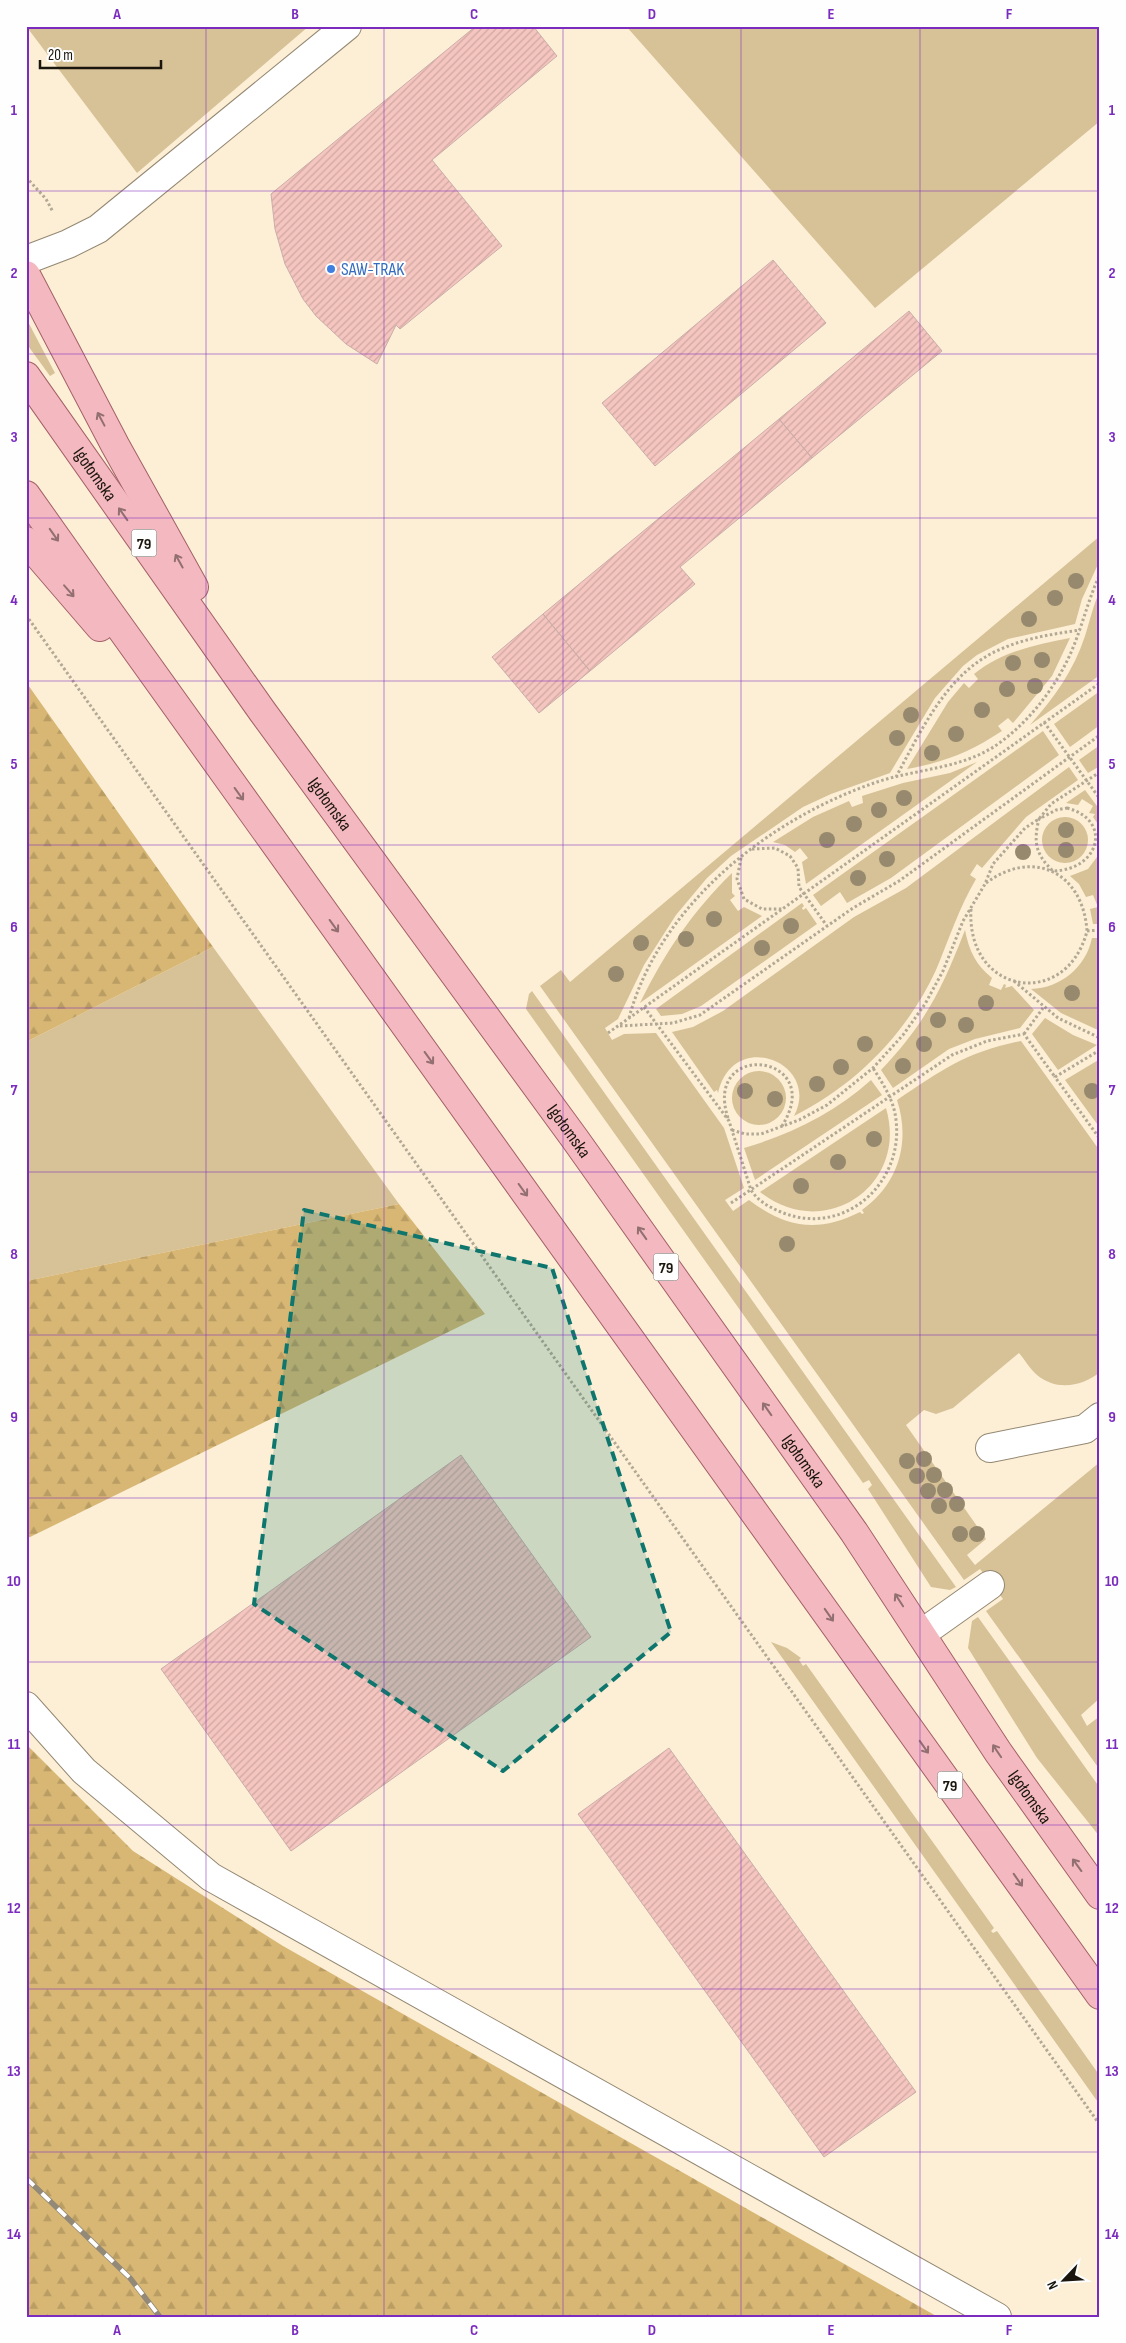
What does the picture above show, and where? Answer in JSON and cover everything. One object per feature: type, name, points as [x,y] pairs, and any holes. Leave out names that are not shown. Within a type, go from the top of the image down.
[{"type":"main road","points":[[26,275],[115,445],[262,711]]},
{"type":"main road","name":"Igołomska","points":[[26,376],[262,711],[581,1147],[854,1532],[998,1752],[1100,1895]]},
{"type":"main road","name":"79","points":[[26,495],[210,755],[801,1575],[1100,1995]]},
{"type":"main road","points":[[26,541],[210,755]]},
{"type":"lane","points":[[26,260],[68,244],[98,229],[347,26]]},
{"type":"lane","points":[[990,1448],[1085,1429],[1100,1417]]},
{"type":"lane","points":[[921,1634],[990,1585]]},
{"type":"lane","points":[[26,1706],[84,1771],[211,1877],[997,2317]]},
{"type":"path","points":[[26,177],[46,199],[54,214]]},
{"type":"path","points":[[629,1018],[633,1002],[644,978],[682,916],[711,883],[776,830],[799,816],[841,796],[896,778],[964,761],[1001,742],[1025,721],[1047,694],[1069,659],[1100,574]]},
{"type":"path","points":[[26,616],[1100,2125]]},
{"type":"path","points":[[896,778],[942,700],[968,669],[992,653],[1014,644],[1080,630]]},
{"type":"path","points":[[608,1033],[1100,683]]},
{"type":"path","points":[[1044,722],[1100,799]]},
{"type":"path","points":[[619,1026],[682,1022],[700,1015],[853,908],[899,882],[1100,735]]},
{"type":"path","points":[[1001,742],[1007,749]]},
{"type":"path","points":[[1014,981],[1040,981],[1061,972],[1075,959],[1087,931],[1085,911],[1076,890],[1053,871],[1036,849],[1036,833],[1039,819],[1051,804],[1100,772]]},
{"type":"path","points":[[732,1130],[754,1135],[781,1127],[827,1105],[873,1068],[903,1035],[925,1004],[943,971],[971,906],[985,884],[993,864],[1025,828],[1056,810],[1067,808],[1077,811],[1085,817],[1094,829],[1095,845],[1086,861],[1072,869],[1053,871],[1041,868],[1021,868],[1000,874],[985,884]]},
{"type":"path","points":[[752,849],[775,848],[790,856],[798,868],[799,886],[827,926]]},
{"type":"path","points":[[741,858],[737,878],[744,899],[762,909],[782,909]]},
{"type":"path","points":[[971,906],[972,939],[980,957],[994,972],[1014,981],[1043,1008],[1058,1018],[1100,1038]]},
{"type":"path","points":[[1087,931],[1100,930]]},
{"type":"path","points":[[644,1007],[729,1121]]},
{"type":"path","points":[[731,1203],[962,1050],[987,1041],[1024,1034],[1043,1008]]},
{"type":"path","points":[[1024,1034],[1100,1139]]},
{"type":"path","points":[[1055,1077],[1100,1050]]},
{"type":"path","points":[[781,1127],[790,1109],[792,1089],[782,1072],[766,1064],[748,1065],[734,1073],[729,1079],[724,1100],[751,1190],[756,1197],[769,1207],[799,1218],[832,1216],[859,1204],[880,1185],[888,1174],[895,1152],[896,1119],[890,1097],[873,1068]]},
{"type":"highlighted area","points":[[304,1210],[552,1268],[671,1632],[503,1771],[254,1604]]},
{"type":"shaded area","points":[[26,26],[309,26],[137,173]]},
{"type":"shaded area","points":[[626,26],[1100,26],[1100,121],[875,308]]},
{"type":"shaded area","points":[[26,318],[55,373],[50,376],[26,343]]},
{"type":"shaded area","points":[[1100,536],[1100,560],[1082,599],[1075,624],[1008,639],[977,655],[963,666],[935,698],[890,773],[831,794],[803,807],[731,856],[707,878],[676,915],[644,965],[618,1019],[605,1028],[612,1040],[624,1034],[656,1033],[724,1128],[744,1188],[725,1200],[733,1211],[749,1200],[776,1217],[789,1222],[816,1225],[845,1219],[860,1212],[864,1213],[862,1210],[885,1188],[893,1175],[898,1161],[902,1147],[902,1132],[897,1100],[955,1063],[1002,1045],[1021,1041],[1100,1151],[1100,1372],[1077,1384],[1061,1385],[1052,1383],[1037,1375],[1019,1353],[953,1408],[936,1414],[924,1410],[906,1425],[986,1539],[967,1555],[975,1565],[1100,1462],[1100,1698],[1081,1715],[1087,1726],[1100,1716],[1100,1770],[986,1611],[1003,1599],[980,1569],[964,1580],[540,986],[561,970],[570,982]]},
{"type":"shaded area","points":[[1100,591],[1100,675],[1030,725],[1055,694],[1069,672],[1085,636],[1093,607]]},
{"type":"shaded area","points":[[1070,638],[1052,676],[1013,723],[1008,718],[998,726],[1002,731],[979,745],[957,755],[907,769],[948,702],[964,683],[969,688],[978,679],[974,674],[1008,654],[1032,646]]},
{"type":"shaded area","points":[[1100,691],[1100,725],[1070,747],[1054,724]]},
{"type":"shaded area","points":[[1043,731],[1059,755],[891,878],[847,903],[840,892],[821,906],[813,895]]},
{"type":"shaded area","points":[[1100,745],[1100,766],[1088,773],[1079,760]]},
{"type":"shaded area","points":[[977,762],[806,884],[802,862],[808,858],[800,848],[795,852],[785,845],[773,842],[813,817],[849,801],[852,807],[863,803],[862,796],[903,783],[950,773]]},
{"type":"shaded area","points":[[1069,767],[1078,780],[1026,817],[982,868],[977,864],[970,875],[976,879],[964,901],[936,970],[924,993],[895,1036],[859,1073],[817,1103],[794,1116],[799,1097],[796,1081],[786,1068],[772,1060],[756,1057],[740,1061],[727,1073],[718,1093],[717,1090],[714,1092],[672,1032],[693,1027],[723,1011],[854,917],[906,888]]},
{"type":"shaded area","points":[[1085,790],[1100,810],[1100,827],[1093,817],[1095,814],[1089,813],[1093,806],[1082,799],[1078,805],[1066,803]]},
{"type":"shaded area","points":[[1070,817],[1082,823],[1087,831],[1087,849],[1082,857],[1074,862],[1060,863],[1048,857],[1043,849],[1042,835],[1048,823],[1056,818]]},
{"type":"shaded area","points":[[1100,853],[1100,924],[1093,924],[1090,909],[1098,907],[1093,895],[1086,897],[1079,884],[1070,876],[1088,869]]},
{"type":"shaded area","points":[[732,873],[732,893],[735,896],[730,900],[738,911],[744,907],[762,916],[640,1003],[680,934],[704,903]]},
{"type":"shaded area","points":[[802,903],[804,906],[803,910],[806,908],[817,924],[701,1006],[682,1014],[661,1016],[656,1009]]},
{"type":"shaded area","points":[[965,930],[974,957],[992,978],[989,985],[1001,990],[1004,984],[1006,985],[1005,988],[1012,986],[1034,1010],[1020,1028],[975,1039],[949,1049],[893,1088],[881,1070],[909,1037],[931,1005]]},
{"type":"shaded area","points":[[1092,938],[1100,938],[1100,1031],[1061,1013],[1031,989],[1052,985],[1070,974],[1084,958]]},
{"type":"shaded area","points":[[213,947],[399,1204],[26,1281],[26,1042]]},
{"type":"shaded area","points":[[532,991],[956,1587],[950,1590],[931,1587],[868,1489],[872,1485],[869,1480],[863,1483],[526,1009],[529,994]]},
{"type":"shaded area","points":[[1045,1018],[1073,1035],[1097,1045],[1058,1070],[1032,1034]]},
{"type":"shaded area","points":[[1100,1059],[1100,1128],[1065,1080]]},
{"type":"shaded area","points":[[754,1071],[764,1071],[774,1075],[782,1083],[786,1098],[782,1113],[774,1121],[764,1125],[754,1125],[744,1121],[736,1113],[732,1103],[732,1093],[736,1083],[744,1075]]},
{"type":"shaded area","points":[[871,1080],[882,1095],[755,1180],[744,1148],[779,1136],[812,1121],[842,1103]]},
{"type":"shaded area","points":[[886,1108],[890,1136],[885,1161],[873,1182],[856,1198],[834,1208],[810,1211],[785,1206],[760,1192]]},
{"type":"shaded area","points":[[978,1617],[1100,1788],[1100,1837],[1037,1758],[968,1648],[972,1621]]},
{"type":"shaded area","points":[[771,1642],[787,1648],[801,1658],[799,1660],[803,1666],[806,1664],[994,1928],[991,1931],[993,1933],[997,1931],[1100,2076],[1100,2105]]},
{"type":"green space","points":[[26,682],[213,947],[26,1042]]},
{"type":"green space","points":[[399,1204],[485,1314],[26,1539],[26,1281]]},
{"type":"green space","points":[[26,1744],[133,1851],[283,1946],[938,2317],[26,2317]]},
{"type":"building","points":[[476,26],[533,26],[557,56],[432,160],[502,246],[400,329],[396,325],[377,364],[346,344],[316,316],[303,299],[285,264],[275,229],[271,194]]},
{"type":"building","points":[[773,260],[826,323],[655,466],[602,403]]},
{"type":"building","points":[[909,311],[942,351],[812,458],[779,419]]},
{"type":"building","points":[[779,419],[812,458],[680,567],[695,584],[590,671],[543,614]]},
{"type":"building","points":[[543,614],[590,671],[539,713],[492,657]]},
{"type":"building","points":[[461,1455],[591,1637],[291,1851],[161,1669]]},
{"type":"building","points":[[669,1748],[916,2092],[824,2157],[578,1814]]},
{"type":"railway","points":[[26,2178],[130,2278],[160,2317]]},
{"type":"place","name":"SAW-TRAK","points":[[331,269]]}]
